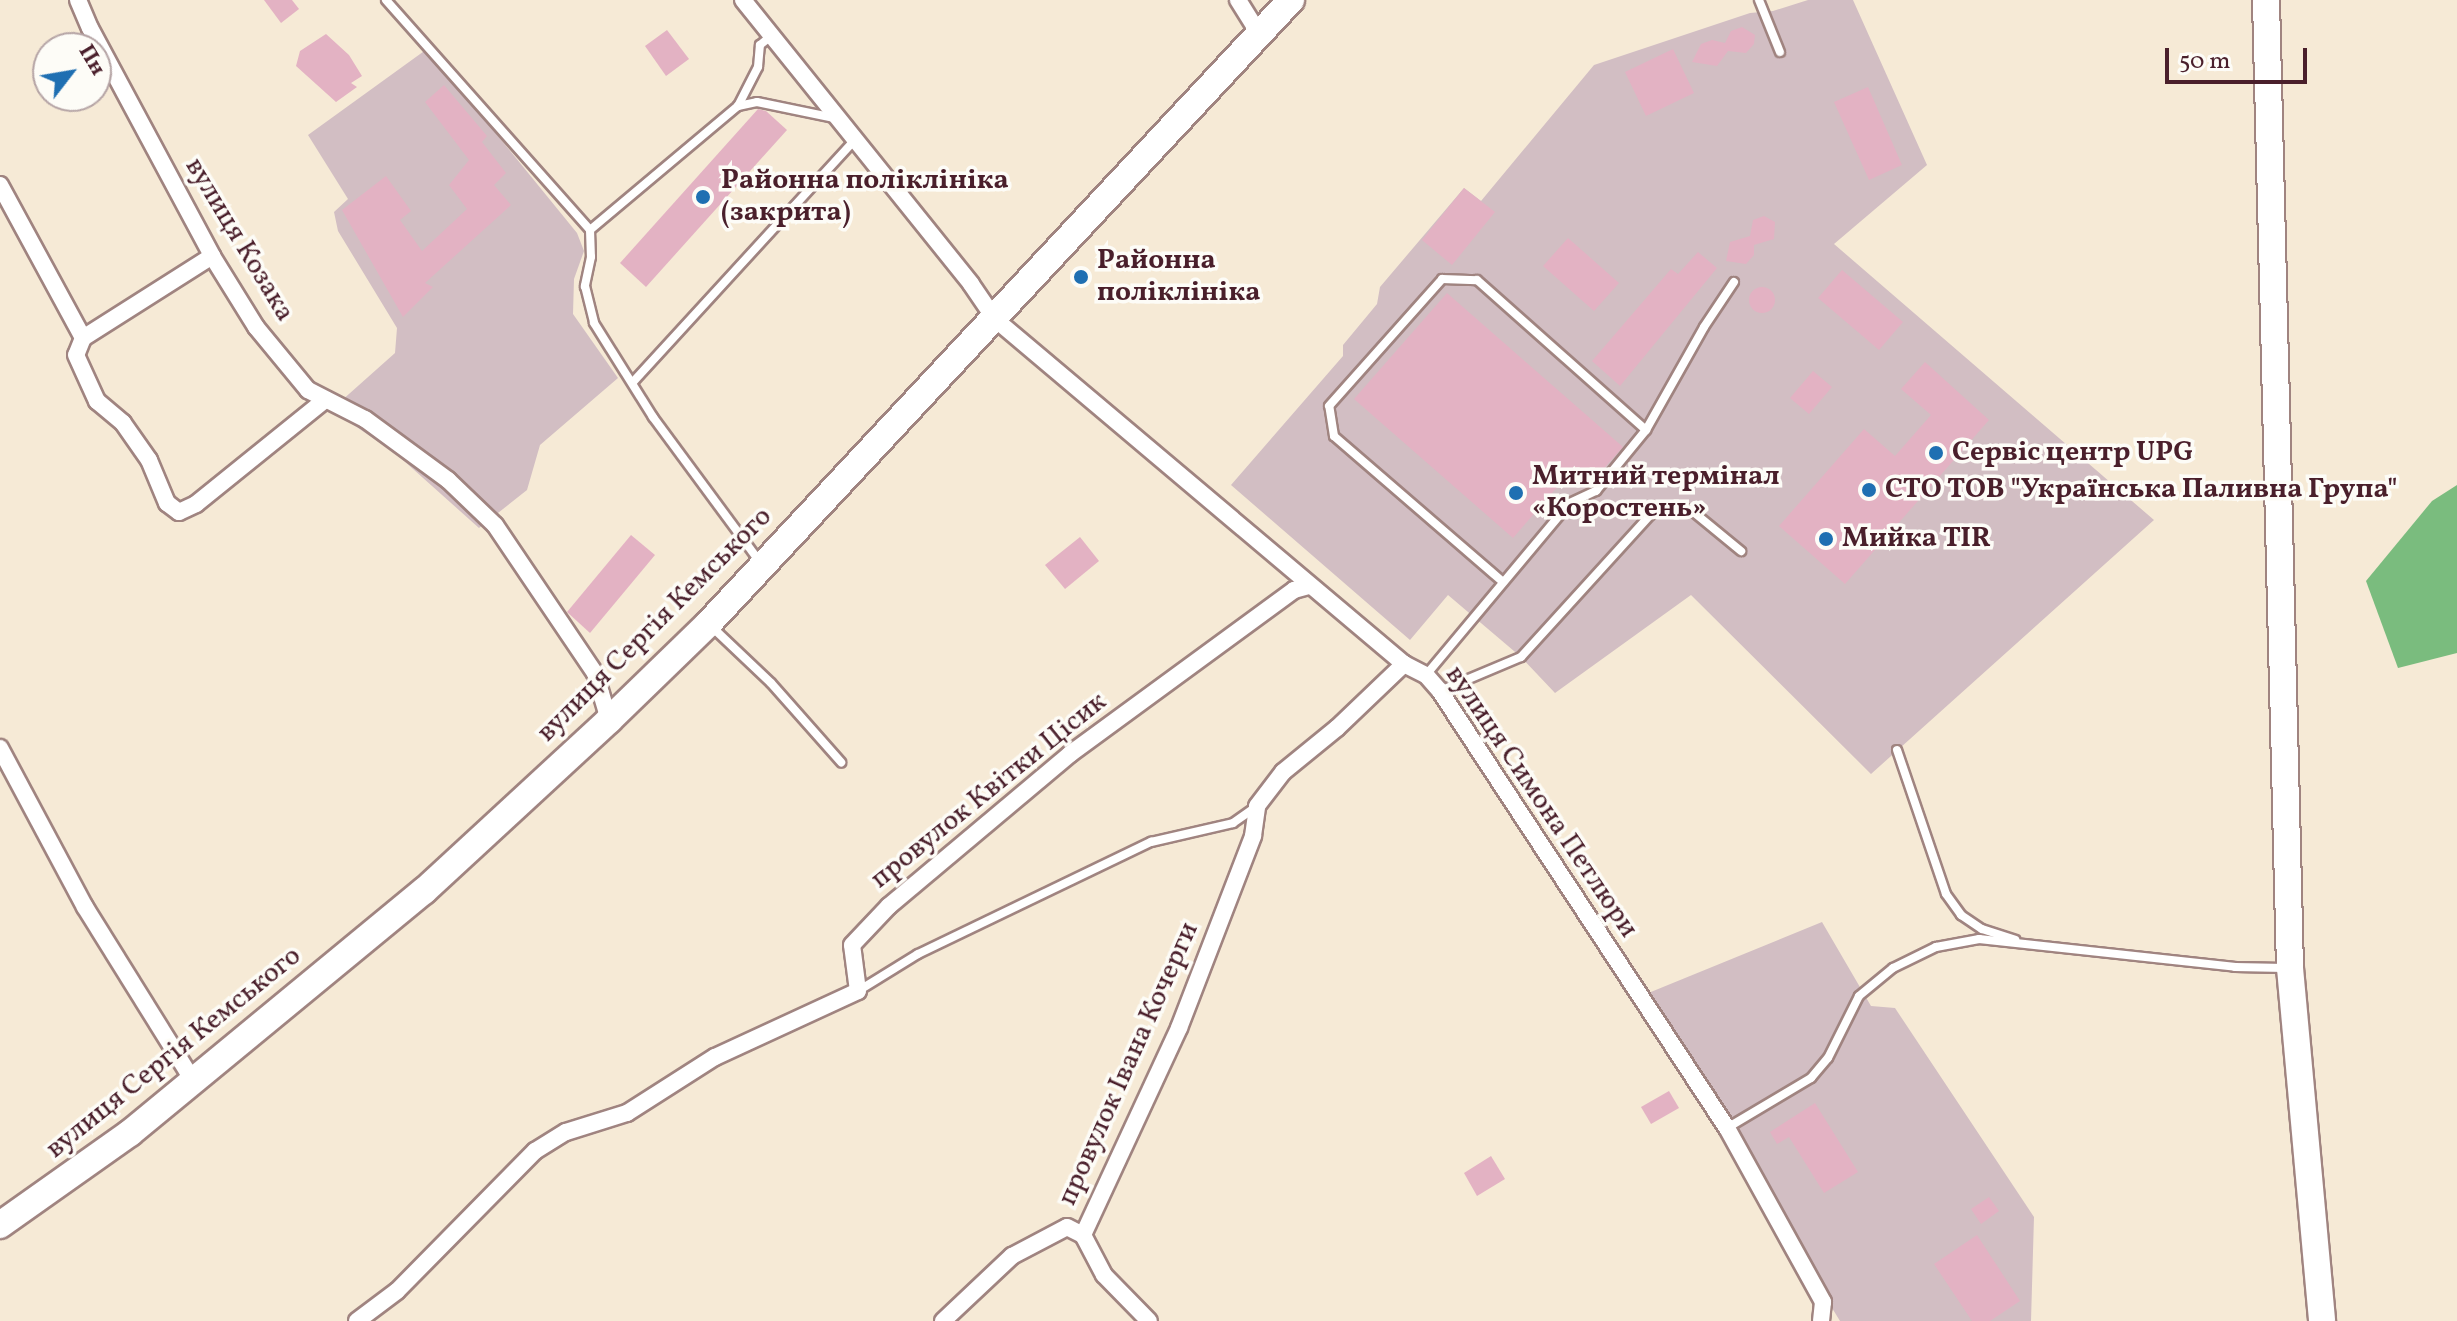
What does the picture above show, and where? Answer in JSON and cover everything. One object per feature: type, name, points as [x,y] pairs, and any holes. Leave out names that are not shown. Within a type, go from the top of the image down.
[{"type":"highway","name":"вулиця Сергія Кемського","points":[[0,1225],[60,1185],[194,1082],[424,891],[609,720],[708,624],[1291,0]]},
{"type":"highway","points":[[2266,0],[2290,968],[2322,1321]]},
{"type":"street","name":"вулиця Козака","points":[[78,0],[212,256],[256,327],[308,390],[377,427],[448,480],[495,525],[595,673],[609,720]]},
{"type":"street","name":"вулиця Симона Петлюри","points":[[743,0],[971,284],[995,319],[1309,586],[1404,664],[1426,675],[1440,691],[1727,1128],[1823,1302],[1821,1321]]},
{"type":"street","points":[[1238,0],[1259,34]]},
{"type":"street","points":[[0,185],[83,338]]},
{"type":"street","points":[[212,256],[83,338],[76,355],[97,401],[123,423],[149,460],[167,503],[179,512],[196,504],[325,400]]},
{"type":"street","name":"провулок Квітки Цісик","points":[[858,991],[852,945],[889,906],[1070,754],[1294,590],[1309,586]]},
{"type":"street","name":"провулок Івана Кочерги","points":[[943,1321],[1012,1256],[1067,1227],[1083,1235],[1179,1028],[1253,836],[1257,806],[1283,772],[1337,728],[1404,664]]},
{"type":"street","points":[[2,759],[85,907],[194,1082]]},
{"type":"street","points":[[357,1321],[397,1291],[535,1151],[566,1132],[627,1113],[715,1057],[858,991]]},
{"type":"street","points":[[1083,1235],[1104,1275],[1149,1321]]},
{"type":"lane","points":[[386,0],[590,230],[591,257],[585,286],[594,323],[653,417],[762,565]]},
{"type":"lane","points":[[1759,0],[1780,52]]},
{"type":"lane","points":[[590,230],[738,106],[758,67],[760,45],[771,36]]},
{"type":"lane","points":[[738,106],[757,102],[837,118]]},
{"type":"lane","points":[[633,382],[854,141]]},
{"type":"lane","points":[[1503,582],[1334,436],[1329,406],[1442,279],[1477,280],[1646,430]]},
{"type":"lane","points":[[1426,675],[1570,503],[1596,491],[1646,430],[1704,327],[1734,282]]},
{"type":"lane","points":[[1440,691],[1521,657],[1650,515],[1670,507],[1691,510],[1741,551]]},
{"type":"lane","points":[[708,624],[771,683],[841,762]]},
{"type":"lane","points":[[1897,750],[1946,894],[1961,915],[1982,929],[2031,946]]},
{"type":"lane","points":[[858,991],[918,954],[1151,842],[1233,823],[1257,806]]},
{"type":"lane","points":[[1727,1128],[1811,1078],[1828,1058],[1859,996],[1893,968],[1936,947],[1979,939],[2235,967],[2290,968]]},
{"type":"shaded area","points":[[1808,0],[1853,0],[1927,165],[1834,244],[2154,520],[1871,774],[1691,595],[1555,693],[1521,657],[1448,595],[1410,640],[1231,485],[1343,356],[1343,345],[1377,304],[1380,287],[1464,188],[1481,201],[1594,65],[1750,13],[1773,11]]},
{"type":"shaded area","points":[[427,49],[577,233],[584,251],[574,279],[573,314],[618,378],[540,445],[527,490],[479,528],[394,452],[331,410],[395,353],[397,328],[338,231],[334,212],[348,199],[308,135]]},
{"type":"shaded area","points":[[1822,922],[1871,1006],[1895,1008],[2034,1217],[2031,1321],[1840,1321],[1641,996]]},
{"type":"green space","points":[[2457,485],[2457,653],[2398,668],[2366,581],[2432,501]]},
{"type":"building","points":[[264,0],[292,0],[299,9],[281,23]]},
{"type":"building","points":[[1742,27],[1755,35],[1754,44],[1746,53],[1728,51],[1717,66],[1692,62],[1701,44],[1712,40],[1725,43],[1731,31]]},
{"type":"building","points":[[667,30],[689,59],[666,76],[645,46]]},
{"type":"building","points":[[326,34],[349,55],[362,76],[351,83],[357,87],[336,102],[296,66],[300,51]]},
{"type":"building","points":[[1673,49],[1694,93],[1646,116],[1625,72]]},
{"type":"building","points":[[444,85],[487,136],[482,142],[506,173],[494,185],[511,205],[425,283],[433,287],[403,317],[342,210],[386,176],[411,211],[400,220],[422,251],[467,209],[449,185],[469,160],[425,102]]},
{"type":"building","points":[[1868,87],[1902,165],[1869,180],[1834,102]]},
{"type":"building","name":"Районна поліклініка (закрита)","points":[[758,109],[766,111],[787,130],[646,287],[620,263]]},
{"type":"building","points":[[1464,188],[1495,212],[1452,265],[1422,240]]},
{"type":"building","points":[[1764,216],[1775,222],[1774,239],[1754,245],[1754,255],[1746,264],[1726,261],[1730,242],[1750,236],[1753,220]]},
{"type":"building","points":[[1568,238],[1619,283],[1594,311],[1543,266]]},
{"type":"building","points":[[1698,252],[1717,268],[1620,386],[1592,361],[1671,269],[1678,274]]},
{"type":"building","points":[[1842,270],[1903,322],[1879,350],[1818,298]]},
{"type":"building","points":[[1762,287],[1772,290],[1775,300],[1772,310],[1762,313],[1752,310],[1749,300],[1752,290]]},
{"type":"building","points":[[1447,293],[1623,447],[1589,485],[1572,470],[1513,538],[1354,399]]},
{"type":"building","points":[[1925,362],[1989,420],[1845,584],[1779,526],[1864,429],[1895,456],[1931,415],[1901,389]]},
{"type":"building","points":[[1813,371],[1832,387],[1809,414],[1790,398]]},
{"type":"building","points":[[631,535],[655,555],[590,633],[567,612]]},
{"type":"building","points":[[1080,537],[1099,561],[1065,589],[1045,565]]},
{"type":"building","points":[[1669,1091],[1679,1108],[1651,1124],[1641,1107]]},
{"type":"building","points":[[1815,1103],[1858,1172],[1824,1193],[1789,1137],[1777,1144],[1770,1132]]},
{"type":"building","points":[[1491,1156],[1505,1179],[1477,1196],[1464,1173]]},
{"type":"building","points":[[1989,1197],[1999,1211],[1981,1224],[1971,1209]]},
{"type":"building","points":[[1977,1235],[2020,1301],[1990,1321],[1972,1321],[1934,1264]]},
{"type":"place","name":"Районна поліклініка (закрита)","points":[[703,197]]},
{"type":"place","name":"Районна поліклініка","points":[[1081,277]]},
{"type":"place","name":"Сервіс центр UPG","points":[[1936,453]]},
{"type":"place","name":"СТО ТОВ \"Українська Паливна Група\"","points":[[1869,490]]},
{"type":"place","name":"Митний термінал «Коростень»","points":[[1516,493]]},
{"type":"place","name":"Мийка TIR","points":[[1826,539]]}]
